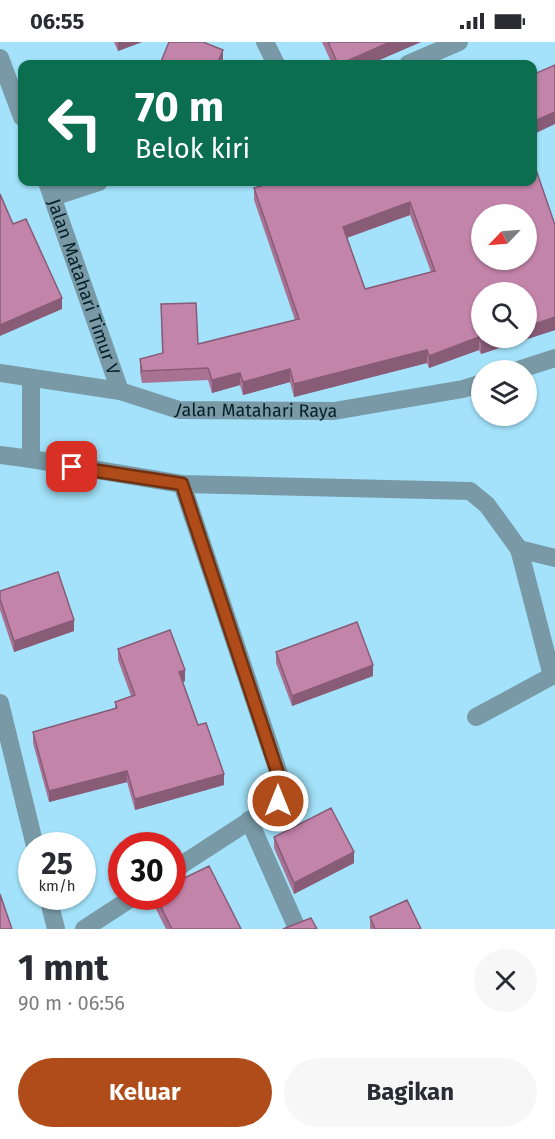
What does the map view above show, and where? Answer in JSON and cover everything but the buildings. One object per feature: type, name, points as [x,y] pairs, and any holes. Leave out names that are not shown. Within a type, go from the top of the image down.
[{"type":"street","points":[[266,42],[274,60]]},
{"type":"street","points":[[417,60],[459,42]]},
{"type":"street","points":[[0,58],[18,106]]},
{"type":"street","points":[[50,189],[71,186]]},
{"type":"street","name":"Jalan Matahari Timur V","points":[[50,189],[120,391]]},
{"type":"street","points":[[537,364],[555,358]]},
{"type":"street","name":"Jalan Matahari Raya","points":[[0,373],[31,380],[120,391],[179,410],[334,411],[471,386]]},
{"type":"street","points":[[31,380],[31,459]]},
{"type":"street","points":[[0,455],[182,484],[470,491],[487,505],[519,549],[554,675],[476,717]]},
{"type":"street","points":[[182,484],[282,786],[278,801],[186,862]]},
{"type":"street","points":[[519,549],[555,558]]},
{"type":"street","points":[[0,703],[32,832]]},
{"type":"street","points":[[249,820],[296,926]]},
{"type":"street","points":[[51,910],[56,929]]},
{"type":"street","points":[[84,929],[113,910]]},
{"type":"route","points":[[72,467],[182,484],[282,786],[278,801]]}]
